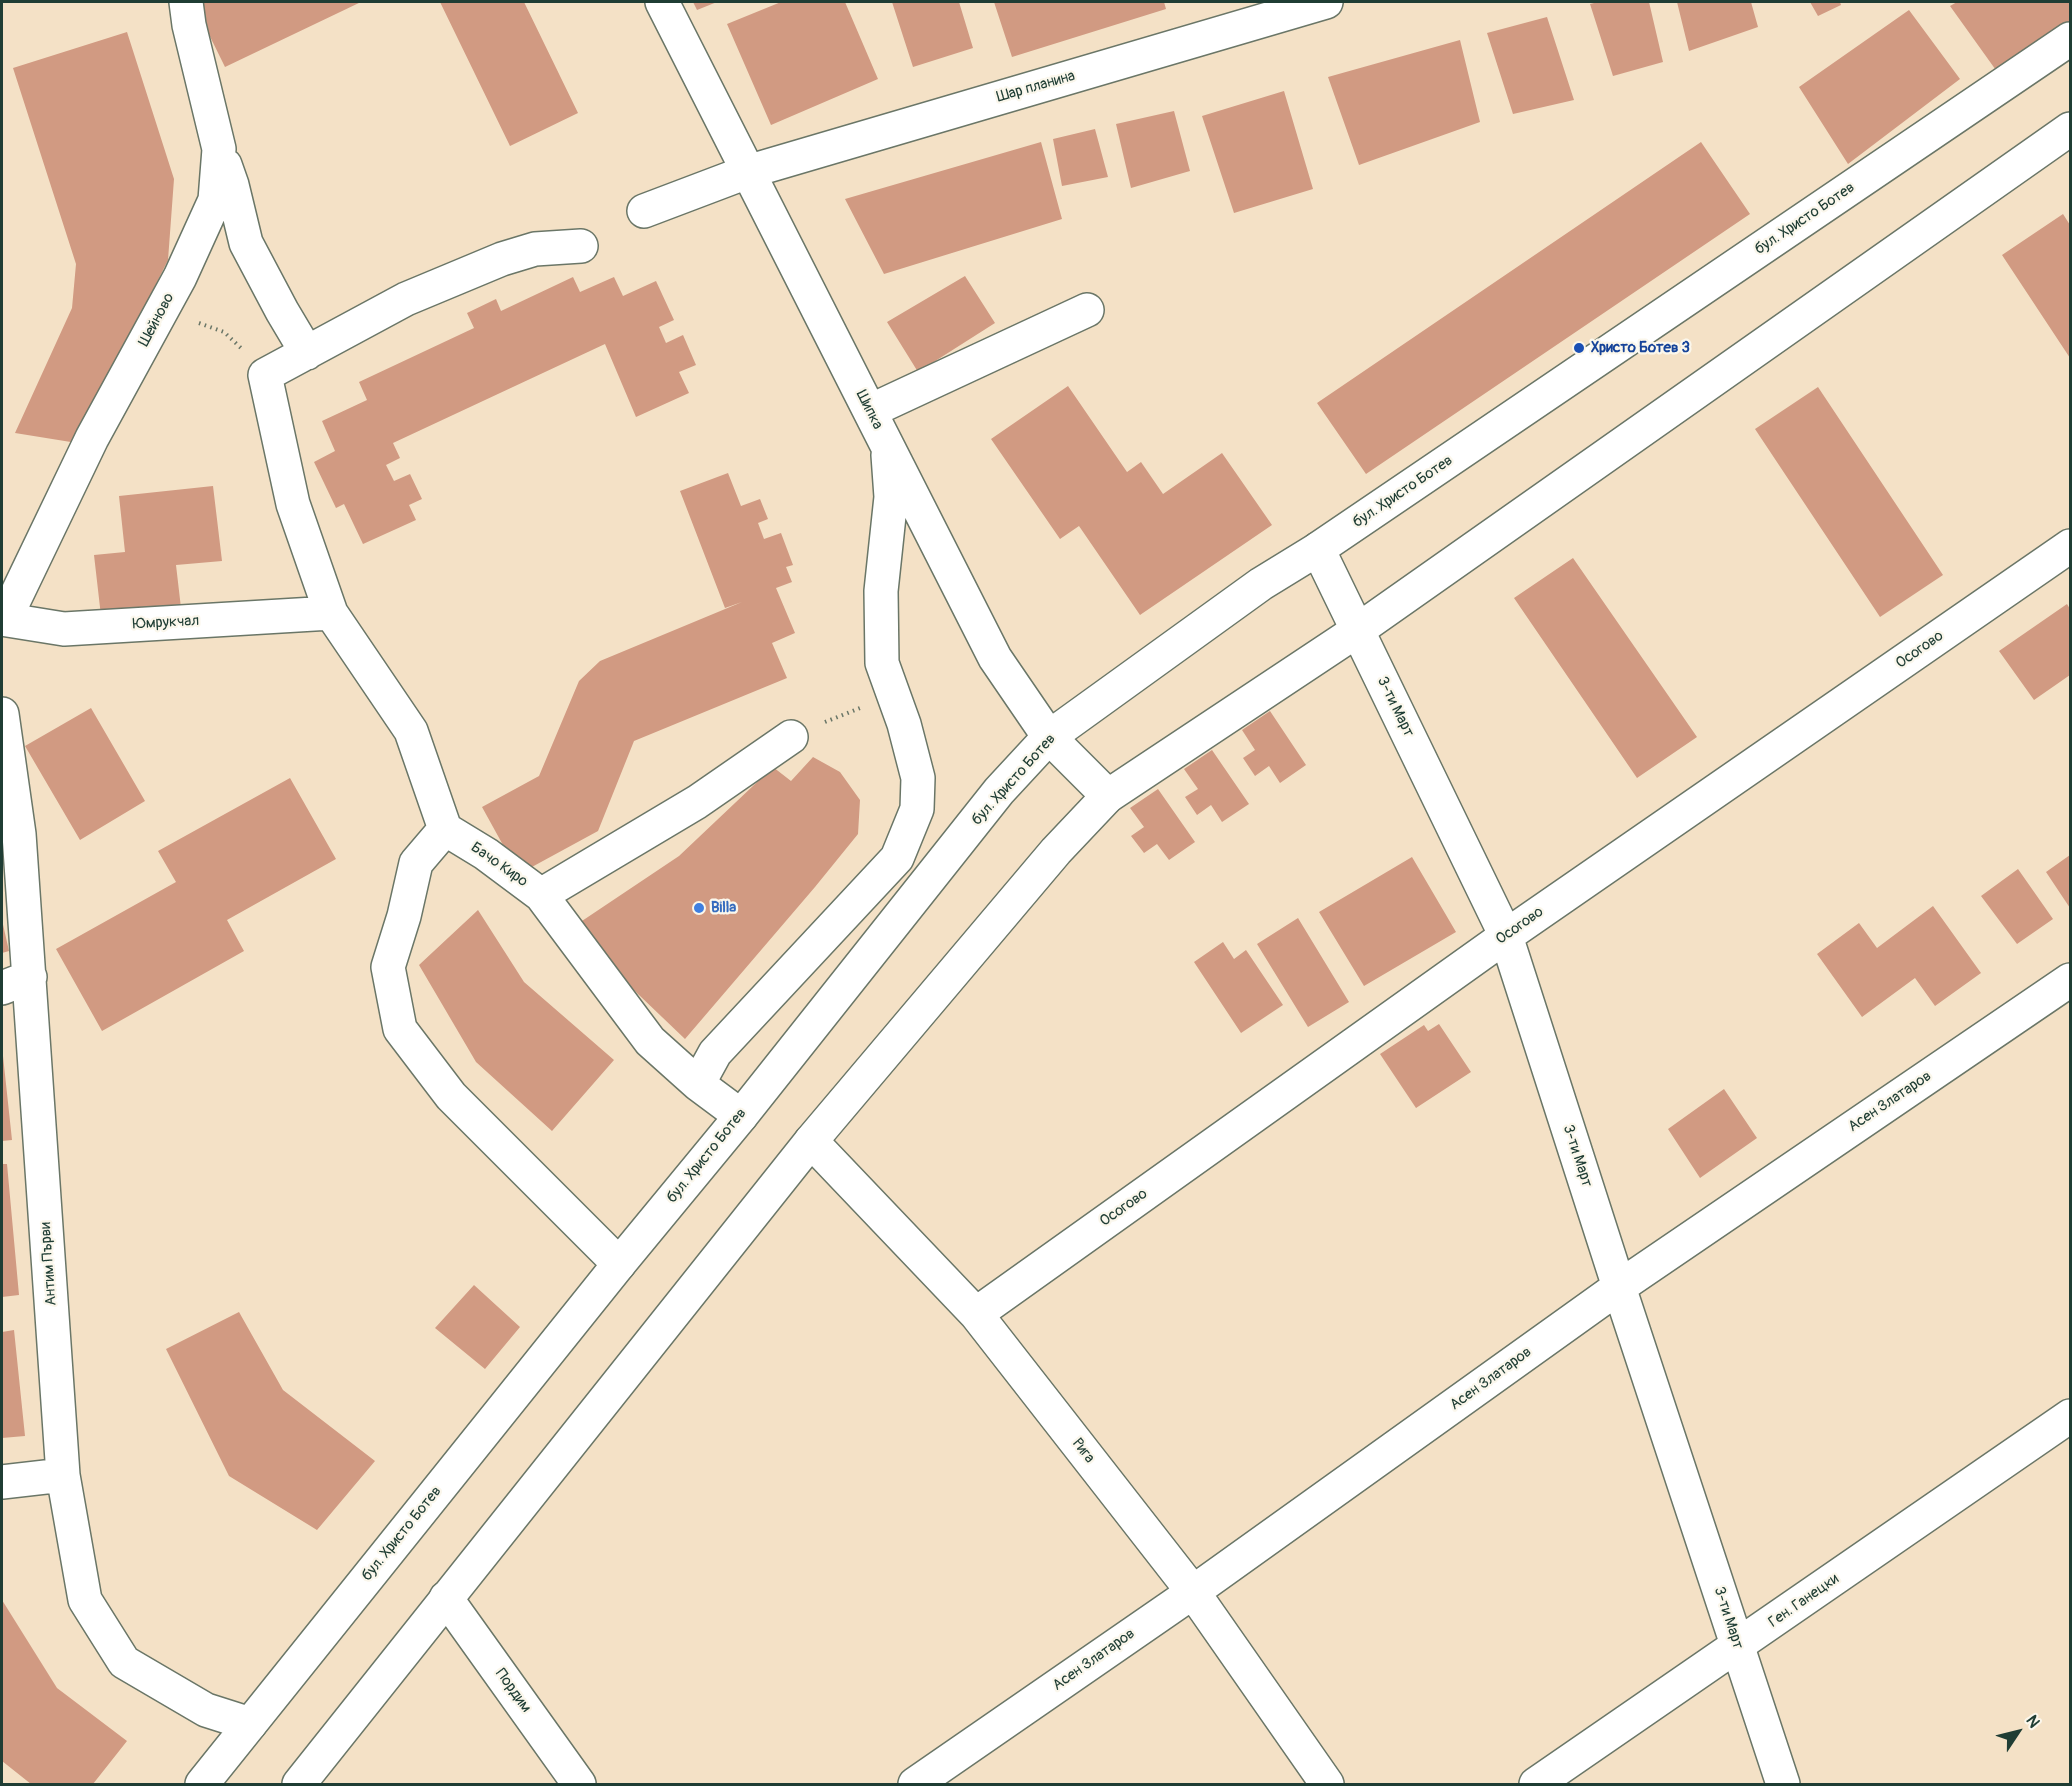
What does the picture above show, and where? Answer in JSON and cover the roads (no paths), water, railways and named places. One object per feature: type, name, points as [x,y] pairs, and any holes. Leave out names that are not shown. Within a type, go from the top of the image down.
[{"type":"street","name":"Шейново","points":[[2,622],[92,438],[180,277],[215,200],[219,149],[189,25],[186,2]]},
{"type":"street","name":"Шипка","points":[[662,2],[995,658],[1049,737],[1108,796]]},
{"type":"street","name":"Шар планина","points":[[644,211],[747,172],[1326,2]]},
{"type":"street","name":"бул. Христо Ботев","points":[[202,1785],[619,1264],[741,1116],[992,800],[1049,737],[1262,584],[1318,549],[2070,39]]},
{"type":"street","points":[[299,1785],[810,1141],[1056,851],[1108,796],[1358,630],[2070,129]]},
{"type":"street","points":[[219,149],[232,185],[246,243],[307,353]]},
{"type":"street","points":[[581,246],[535,249],[406,299],[265,375],[293,504],[331,613],[411,731],[445,829],[416,862],[404,916],[388,967],[400,1029],[451,1096],[619,1264]]},
{"type":"street","points":[[870,411],[1087,310]]},
{"type":"street","points":[[698,1084],[714,1053],[897,858],[917,809],[918,778],[904,724],[882,663],[881,591],[891,497],[888,445]]},
{"type":"street","name":"Осогово","points":[[976,1314],[1506,936],[2070,546]]},
{"type":"street","name":"3-ти Март","points":[[1318,549],[1506,936],[1783,1785]]},
{"type":"street","name":"Юмрукчал","points":[[2,622],[64,628],[331,613]]},
{"type":"street","name":"Антим Първи","points":[[2,714],[19,834],[16,982],[63,1475],[85,1600],[124,1662],[206,1710],[250,1724]]},
{"type":"street","name":"Бачо Киро","points":[[445,829],[486,854],[541,895],[697,802],[791,737]]},
{"type":"street","points":[[541,895],[650,1041],[698,1084],[741,1116]]},
{"type":"street","name":"Асен Златаров","points":[[915,1785],[1193,1592],[1619,1287],[2070,980]]},
{"type":"street","name":"Рига","points":[[810,1141],[976,1314],[1193,1592],[1327,1785]]},
{"type":"street","name":"Ген. Ганецки","points":[[1536,1785],[2070,1416]]},
{"type":"street","points":[[2,1482],[63,1475]]},
{"type":"street","name":"Пордим","points":[[446,1598],[579,1785]]},
{"type":"place","name":"Христо Ботев 3","points":[[1579,348]]},
{"type":"place","name":"Billa","points":[[699,908]]}]
